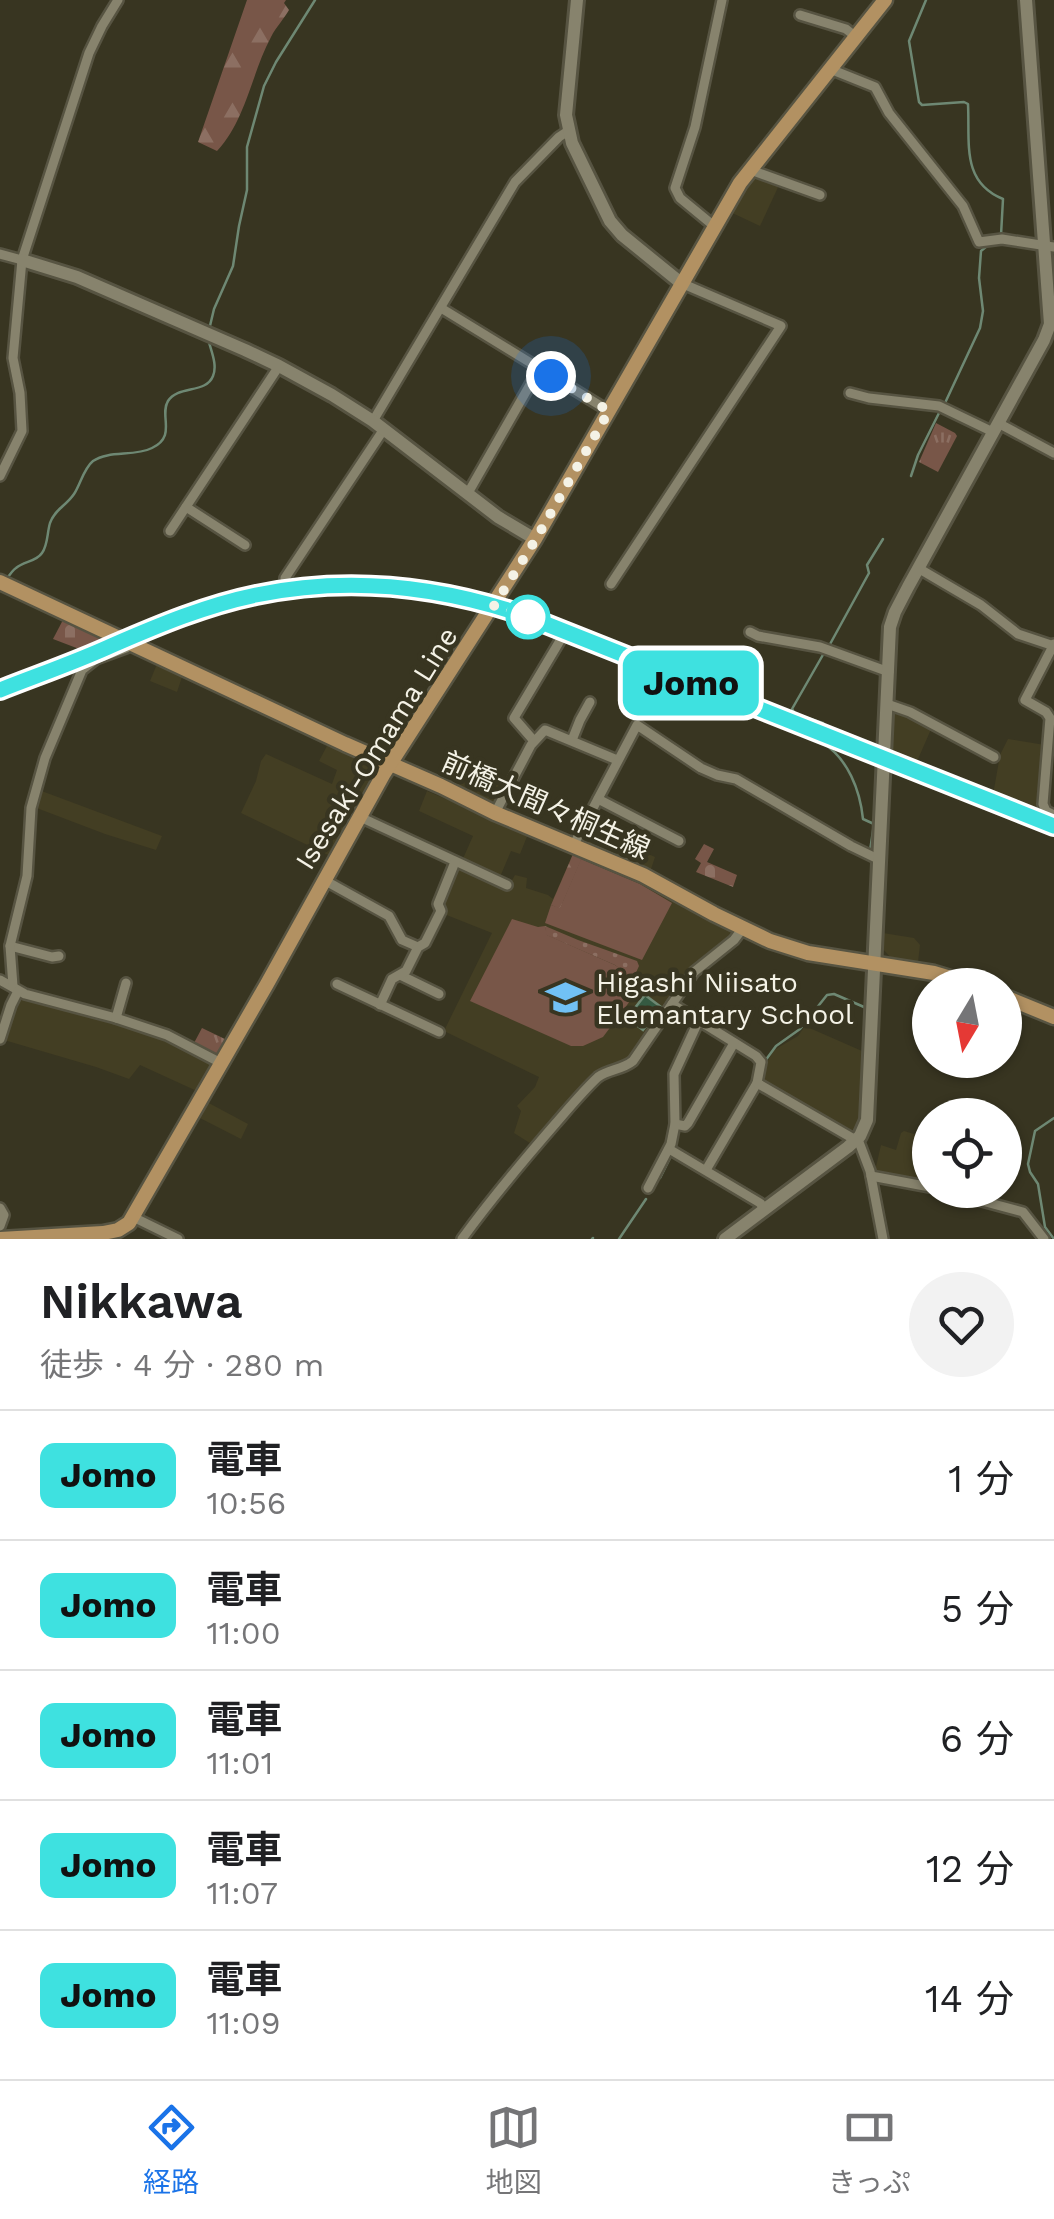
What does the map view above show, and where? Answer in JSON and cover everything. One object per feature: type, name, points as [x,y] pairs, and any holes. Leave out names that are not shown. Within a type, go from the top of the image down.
[{"type":"main road","name":"Isesaki-Omama Line","points":[[133,1217],[390,763],[536,539],[714,226],[751,168],[885,0]]},
{"type":"main road","name":"前橋大間々桐生線","points":[[2,583],[495,813],[658,882],[787,948],[912,969]]},
{"type":"main road","points":[[1022,1004],[1054,1017]]},
{"type":"main road","points":[[0,1239],[112,1232],[133,1217]]},
{"type":"street","points":[[0,476],[22,431],[13,358],[22,260],[89,53],[118,0]]},
{"type":"street","points":[[577,0],[566,115],[568,131],[610,222],[681,283],[781,326],[612,584]]},
{"type":"street","points":[[714,226],[680,198],[675,188],[694,127],[722,0]]},
{"type":"street","points":[[725,1239],[857,1140],[865,1126],[890,627],[996,427],[1048,349],[1052,306],[1049,246],[1026,0]]},
{"type":"street","points":[[800,16],[846,29],[856,37]]},
{"type":"street","points":[[830,69],[875,88],[889,113],[964,206],[978,242],[1002,239],[1049,246]]},
{"type":"street","points":[[285,578],[378,425],[440,308],[516,182],[568,131]]},
{"type":"street","points":[[751,168],[820,196]]},
{"type":"street","points":[[0,254],[77,277],[279,366],[378,425],[498,517],[536,539]]},
{"type":"street","points":[[440,308],[609,411]]},
{"type":"street","points":[[170,530],[279,366]]},
{"type":"street","points":[[468,492],[539,369]]},
{"type":"street","points":[[850,392],[939,406],[1054,453]]},
{"type":"street","points":[[186,507],[245,544]]},
{"type":"street","points":[[918,568],[981,605],[1018,634],[1054,646],[1026,700],[1050,718],[1042,804],[1046,812],[1054,815]]},
{"type":"street","points":[[750,632],[820,648],[888,672]]},
{"type":"street","points":[[534,740],[514,718],[561,639]]},
{"type":"street","points":[[0,1039],[5,1003],[16,988],[10,946],[27,876],[32,808],[45,758],[82,670],[96,658],[133,642]]},
{"type":"street","points":[[572,740],[590,702]]},
{"type":"street","points":[[888,704],[994,757]]},
{"type":"street","points":[[573,846],[637,724],[701,768],[716,776],[736,779],[878,859]]},
{"type":"street","points":[[495,813],[534,740],[545,730],[617,760]]},
{"type":"street","points":[[598,800],[679,841]]},
{"type":"street","points":[[360,817],[507,885]]},
{"type":"street","points":[[380,1005],[392,979],[406,971],[441,911],[438,904],[455,862]]},
{"type":"street","points":[[324,880],[389,916],[402,940],[418,947]]},
{"type":"street","points":[[462,1239],[576,1100],[599,1076],[633,1061],[694,972],[743,928]]},
{"type":"street","points":[[10,946],[58,956]]},
{"type":"street","points":[[400,975],[439,994]]},
{"type":"street","points":[[0,980],[25,994],[167,1035],[221,1062]]},
{"type":"street","points":[[116,1018],[126,983]]},
{"type":"street","points":[[336,984],[439,1032]]},
{"type":"street","points":[[672,1004],[760,1060],[762,1070],[757,1083],[706,1170]]},
{"type":"street","points":[[648,1188],[669,1149],[674,1124],[674,1074],[698,1022]]},
{"type":"street","points":[[674,1124],[686,1126],[734,1043]]},
{"type":"street","points":[[757,1083],[862,1146],[882,1239]]},
{"type":"street","points":[[669,1149],[765,1209]]},
{"type":"street","points":[[871,1176],[912,1184]]},
{"type":"street","points":[[0,1208],[4,1215],[0,1226]]},
{"type":"street","points":[[1008,1208],[1023,1212],[1044,1239]]},
{"type":"street","points":[[133,1217],[178,1239]]},
{"type":"shaded area","points":[[754,173],[780,183],[760,226],[728,211]]},
{"type":"shaded area","points":[[363,579],[417,583],[491,599],[484,609],[410,592],[319,592],[232,605],[139,640],[127,634],[223,597],[274,586]]},
{"type":"shaded area","points":[[564,628],[831,728],[880,750],[881,762],[818,741],[565,639],[560,635]]},
{"type":"shaded area","points":[[114,641],[123,645],[0,695],[0,688]]},
{"type":"shaded area","points":[[157,664],[182,677],[177,692],[150,681]]},
{"type":"shaded area","points":[[891,709],[932,727],[915,766],[993,795],[1000,755],[1008,739],[1045,745],[1037,811],[1054,819],[1054,832],[889,766]]},
{"type":"shaded area","points":[[328,744],[372,764],[375,775],[330,856],[241,813],[266,754],[332,784],[337,770],[319,761]]},
{"type":"shaded area","points":[[461,766],[505,789],[496,807],[453,784]]},
{"type":"shaded area","points":[[39,790],[162,836],[156,850],[34,807]]},
{"type":"shaded area","name":"Higashi Niisato Elemantary School","points":[[427,791],[528,834],[520,854],[511,851],[500,877],[511,882],[515,875],[527,878],[526,888],[553,899],[573,854],[640,882],[733,932],[732,937],[695,966],[626,1062],[601,1070],[533,1145],[514,1133],[521,1111],[517,1106],[539,1077],[444,1031],[492,933],[444,914],[442,906],[473,836],[419,811]]},
{"type":"shaded area","points":[[592,817],[617,831],[614,839],[655,857],[650,872],[582,842]]},
{"type":"shaded area","points":[[883,933],[914,938],[920,945],[918,962],[892,959],[883,949]]},
{"type":"shaded area","points":[[21,997],[149,1032],[184,1046],[210,1061],[213,1067],[199,1092],[140,1065],[129,1079],[4,1040],[15,1000]]},
{"type":"shaded area","points":[[805,1026],[862,1051],[861,1112],[852,1134],[762,1081],[774,1050],[798,1036]]},
{"type":"shaded area","points":[[205,1101],[248,1124],[241,1139],[196,1116]]},
{"type":"shaded area","points":[[901,1133],[912,1133],[912,1180],[875,1171],[881,1145],[896,1150]]},
{"type":"green space","points":[[247,0],[286,0],[289,10],[264,51],[235,125],[217,151],[198,142]]},
{"type":"green space","points":[[936,423],[957,436],[938,472],[919,462]]},
{"type":"green space","points":[[64,618],[114,641],[87,652],[53,639]]},
{"type":"green space","points":[[704,844],[714,849],[707,862],[737,875],[733,887],[696,872],[701,863],[695,859]]},
{"type":"green space","points":[[573,854],[582,858],[560,909],[551,905]]},
{"type":"green space","points":[[581,859],[640,884],[672,903],[642,960],[545,923],[551,905],[560,908]]},
{"type":"green space","points":[[512,919],[545,926],[547,935],[615,965],[642,985],[603,1037],[583,1046],[571,1046],[470,1001]]},
{"type":"green space","points":[[545,926],[637,961],[639,966],[633,979],[615,965],[546,935]]},
{"type":"green space","points":[[202,1028],[229,1041],[220,1058],[194,1043]]},
{"type":"water","points":[[645,995],[661,1007],[643,1030],[627,1018]]},
{"type":"waterway","points":[[209,330],[233,266],[247,190],[247,147],[264,86],[315,0]]},
{"type":"waterway","points":[[926,0],[909,41],[919,102],[968,104],[970,160],[980,182],[1003,199],[1001,235]]},
{"type":"waterway","points":[[945,403],[980,328],[981,251],[987,246]]},
{"type":"waterway","points":[[6,580],[16,568],[42,553],[52,518],[74,494],[93,461],[145,451],[164,438],[168,401],[178,393],[204,385],[213,376],[208,338]]},
{"type":"waterway","points":[[994,417],[1010,389]]},
{"type":"waterway","points":[[911,476],[940,411]]},
{"type":"waterway","points":[[829,646],[883,539]]},
{"type":"waterway","points":[[882,665],[884,628]]},
{"type":"waterway","points":[[824,653],[792,709],[795,714],[825,726]]},
{"type":"waterway","points":[[823,743],[846,766],[856,786],[863,819],[874,824],[870,851]]},
{"type":"waterway","points":[[765,1061],[776,1046],[800,1029],[827,995],[834,994],[864,1007]]},
{"type":"waterway","points":[[1054,1118],[1035,1131],[1028,1164],[1038,1184],[1045,1227],[1054,1239]]},
{"type":"waterway","points":[[677,1148],[701,1163],[706,1162]]},
{"type":"waterway","points":[[660,1178],[670,1158]]},
{"type":"waterway","points":[[619,1239],[646,1199]]},
{"type":"railway","points":[[0,690],[166,623],[238,599],[324,586],[426,591],[526,616],[1054,826]]},
{"type":"train","name":"Jomo","points":[[0,690],[233,600],[318,586],[408,588],[469,598],[526,616],[1054,826]]},
{"type":"place","name":"Higashi Niisato Elemantary School","points":[[566,998]]},
{"type":"route","points":[[528,617],[494,606],[609,411],[551,376]]}]
